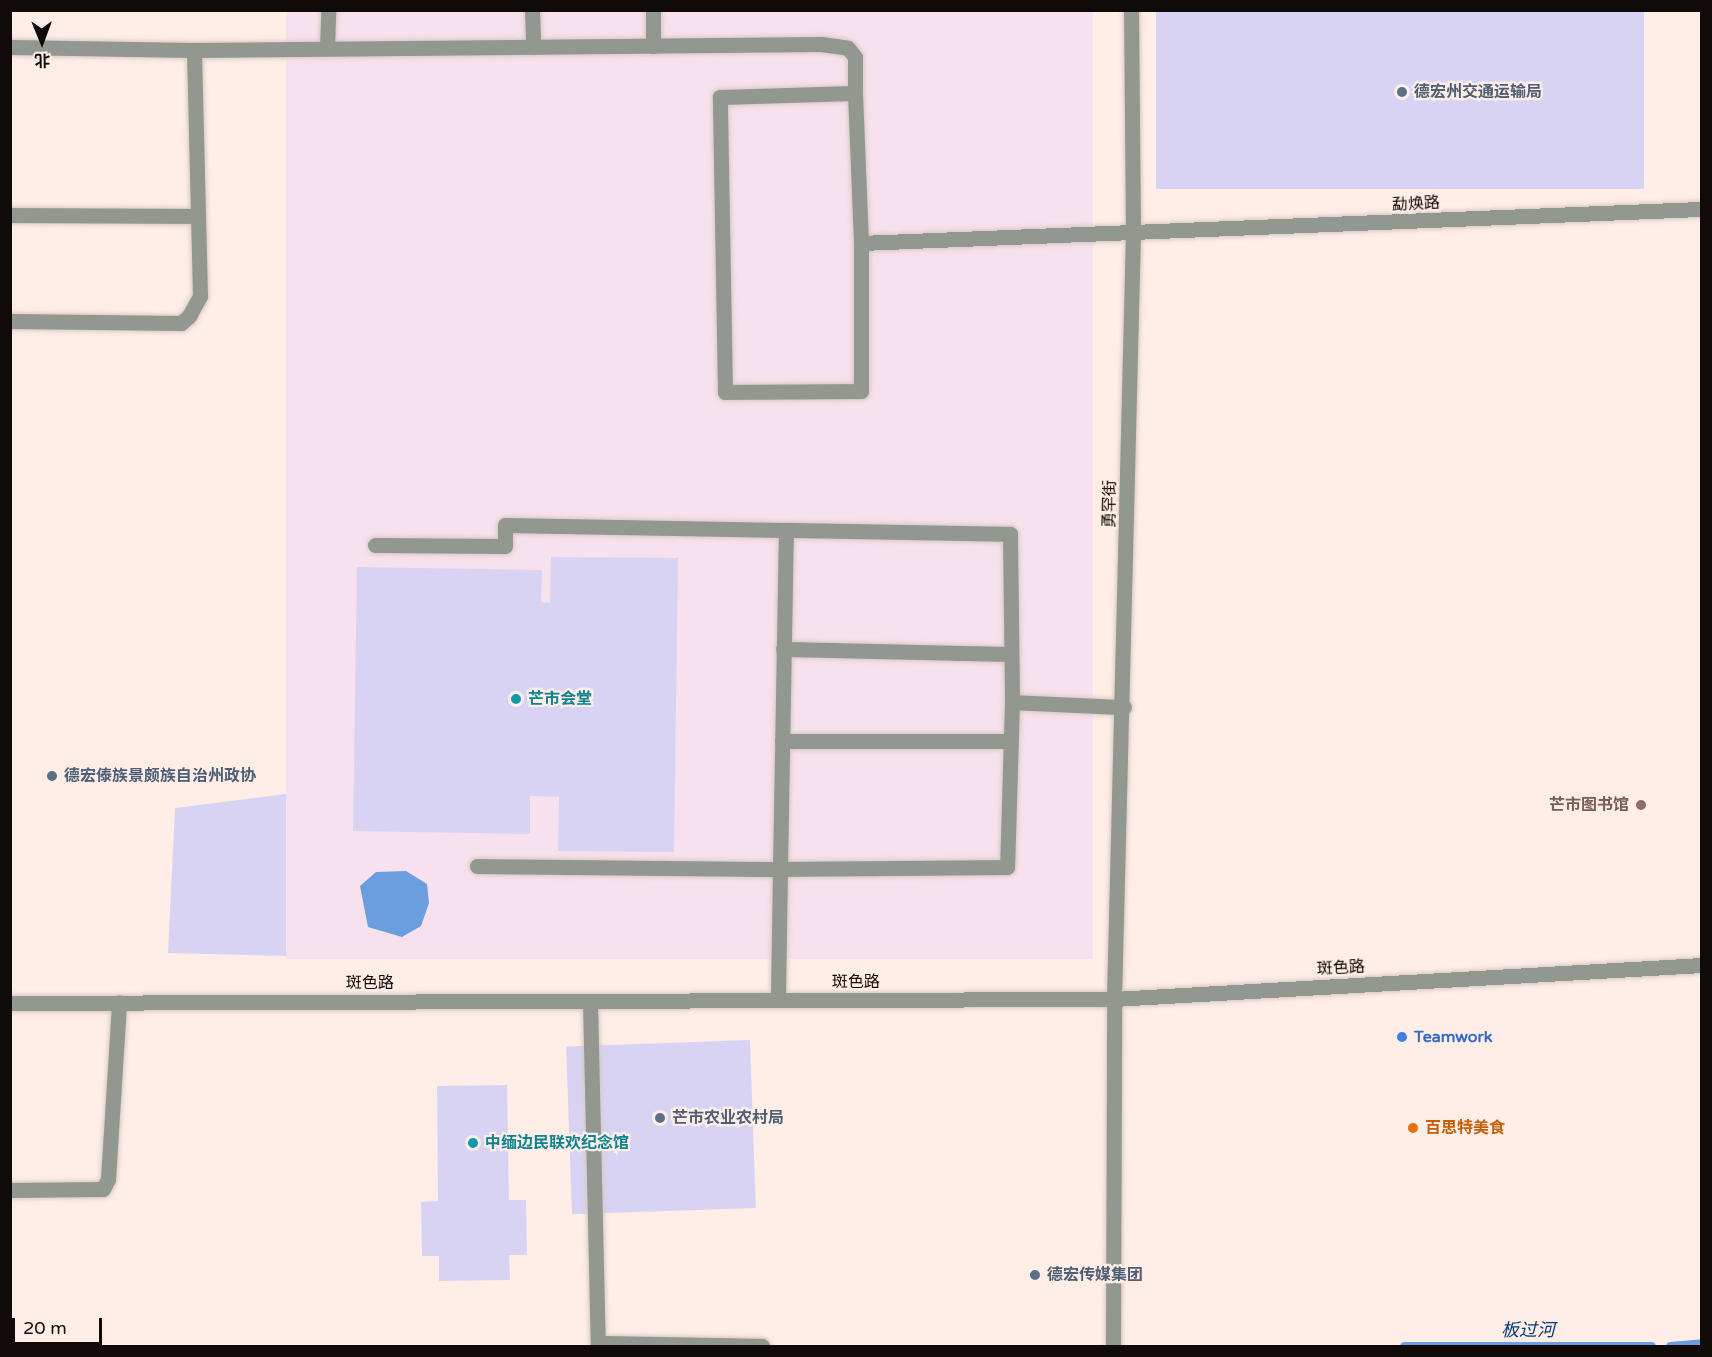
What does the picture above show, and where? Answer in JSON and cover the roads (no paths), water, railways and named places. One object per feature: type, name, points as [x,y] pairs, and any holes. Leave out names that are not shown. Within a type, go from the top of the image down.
[{"type":"street","points":[[327,48],[328,10]]},
{"type":"street","points":[[532,10],[533,47]]},
{"type":"street","points":[[653,10],[653,46]]},
{"type":"street","name":"勇罕街","points":[[1113,1347],[1114,999],[1124,707],[1133,234],[1131,10]]},
{"type":"street","points":[[10,47],[194,50],[821,44],[848,48],[855,57],[861,243],[861,391],[725,392],[720,97],[855,93]]},
{"type":"street","points":[[10,321],[181,322],[189,316],[200,296],[194,50]]},
{"type":"street","name":"勐焕路","points":[[861,243],[1133,234],[1701,209]]},
{"type":"street","points":[[10,214],[198,216]]},
{"type":"street","points":[[375,545],[505,546],[505,525],[1010,534],[1012,702],[1007,867],[780,869],[477,866]]},
{"type":"street","points":[[778,1000],[786,530]]},
{"type":"street","points":[[783,649],[1011,654]]},
{"type":"street","points":[[1012,702],[1124,707]]},
{"type":"street","points":[[782,741],[1010,741]]},
{"type":"street","name":"斑色路","points":[[10,1003],[1114,999],[1701,965]]},
{"type":"street","points":[[590,1001],[598,1343],[762,1346]]},
{"type":"street","points":[[10,1190],[103,1189],[108,1179],[119,1002]]},
{"type":"water","points":[[406,871],[427,884],[429,903],[421,926],[402,937],[368,927],[360,886],[376,872]]},
{"type":"waterway","name":"板过河","points":[[1670,1346],[1702,1343]]},
{"type":"waterway","name":"板过河","points":[[1404,1346],[1651,1346]]},
{"type":"place","name":"德宏州交通运输局","points":[[1402,92]]},
{"type":"place","name":"芒市会堂","points":[[516,699]]},
{"type":"place","name":"德宏傣族景颇族自治州政协","points":[[52,776]]},
{"type":"place","name":"芒市图书馆","points":[[1641,805]]},
{"type":"place","name":"Teamwork","points":[[1402,1037]]},
{"type":"place","name":"芒市农业农村局","points":[[660,1118]]},
{"type":"place","name":"百思特美食","points":[[1413,1128]]},
{"type":"place","name":"中缅边民联欢纪念馆","points":[[473,1143]]},
{"type":"place","name":"德宏传媒集团","points":[[1035,1275]]}]
